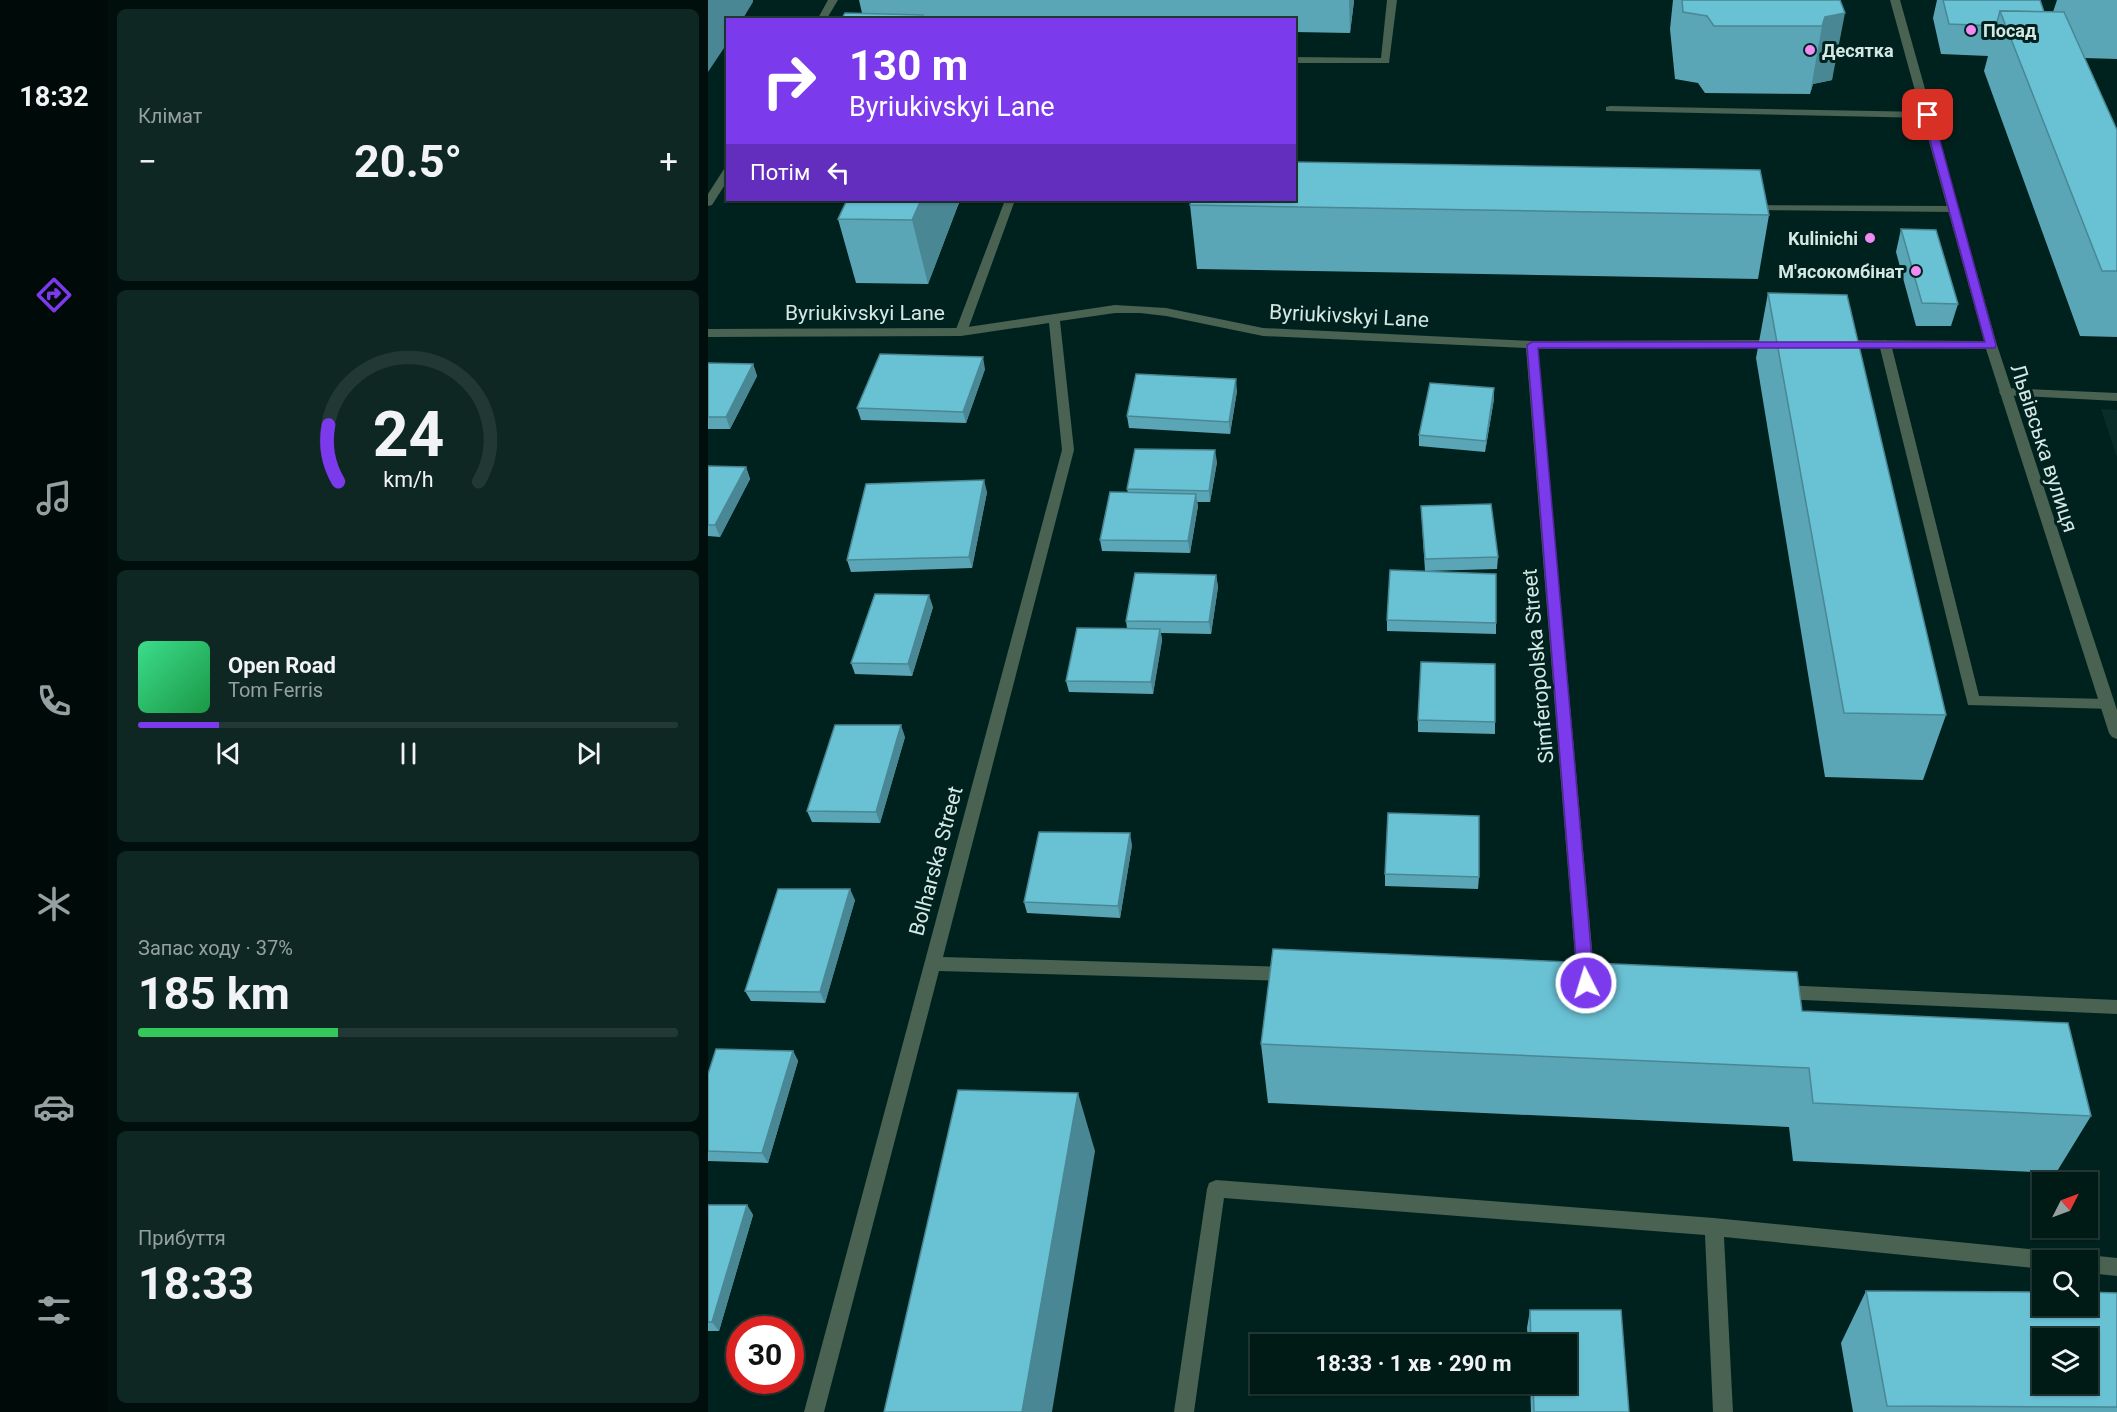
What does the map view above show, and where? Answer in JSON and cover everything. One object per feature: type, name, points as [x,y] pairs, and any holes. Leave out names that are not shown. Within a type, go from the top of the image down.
[{"type":"street","points":[[822,18],[833,0]]},
{"type":"street","points":[[1296,60],[1386,61],[1392,0]]},
{"type":"street","name":"Львівська вулиця","points":[[1896,0],[2005,392],[2117,732]]},
{"type":"street","points":[[1610,109],[1928,115]]},
{"type":"street","points":[[708,203],[726,174]]},
{"type":"street","points":[[960,332],[1010,201]]},
{"type":"street","points":[[1730,208],[1954,209]]},
{"type":"street","name":"Byriukivskyi Lane","points":[[708,333],[960,332],[1115,309],[1140,309],[1263,332],[1532,345],[1791,344]]},
{"type":"street","name":"Bolharska Street","points":[[814,1412],[1068,450],[1054,318]]},
{"type":"street","points":[[1827,344],[1991,345]]},
{"type":"street","points":[[1885,344],[1973,701],[2107,705]]},
{"type":"street","name":"Simferopolska Street","points":[[1532,345],[1586,983]]},
{"type":"street","points":[[2005,392],[2117,397]]},
{"type":"street","points":[[932,964],[1301,975]]},
{"type":"street","points":[[1763,991],[2117,1007]]},
{"type":"street","points":[[1184,1412],[1216,1189],[1714,1227],[2032,1258]]},
{"type":"street","points":[[1714,1227],[1724,1412]]},
{"type":"street","points":[[2098,1265],[2117,1267]]},
{"type":"shaded area","points":[[2101,409],[2117,410],[2117,457]]},
{"type":"building","points":[[1682,0],[1840,0],[1845,13],[1825,17],[1822,26],[1714,26],[1707,16],[1683,12]]},
{"type":"building","points":[[1943,0],[2040,0],[2044,12],[2000,11],[1996,26],[1949,24]]},
{"type":"building","points":[[2000,11],[2064,12],[2117,130],[2117,271],[2102,271]]},
{"type":"building","points":[[845,13],[923,15],[922,18],[842,18]]},
{"type":"building","points":[[1296,162],[1760,170],[1769,215],[1190,205],[1191,201],[1296,201]]},
{"type":"building","points":[[847,201],[921,201],[912,220],[838,219]]},
{"type":"building","points":[[1901,229],[1936,230],[1958,304],[1922,303]]},
{"type":"building","points":[[1768,293],[1847,295],[1946,715],[1844,713]]},
{"type":"building","points":[[880,354],[983,357],[963,412],[857,408]]},
{"type":"building","points":[[708,363],[753,364],[726,417],[708,417]]},
{"type":"building","points":[[1136,374],[1236,379],[1229,422],[1127,416]]},
{"type":"building","points":[[1430,383],[1494,388],[1486,441],[1419,435]]},
{"type":"building","points":[[1135,449],[1215,450],[1209,491],[1127,489]]},
{"type":"building","points":[[708,466],[746,467],[715,525],[708,525]]},
{"type":"building","points":[[984,480],[969,557],[847,560],[866,484]]},
{"type":"building","points":[[1110,492],[1196,494],[1188,541],[1100,540]]},
{"type":"building","points":[[1491,504],[1498,557],[1425,559],[1421,506]]},
{"type":"building","points":[[1390,570],[1496,574],[1496,623],[1387,620]]},
{"type":"building","points":[[1135,573],[1216,575],[1209,622],[1126,621]]},
{"type":"building","points":[[875,594],[929,595],[908,664],[851,663]]},
{"type":"building","points":[[1077,628],[1160,629],[1151,682],[1066,681]]},
{"type":"building","points":[[1421,662],[1495,664],[1495,722],[1418,720]]},
{"type":"building","points":[[835,725],[901,725],[876,812],[807,811]]},
{"type":"building","points":[[1388,813],[1479,816],[1479,877],[1385,874]]},
{"type":"building","points":[[1039,832],[1130,833],[1118,906],[1024,902]]},
{"type":"building","points":[[778,889],[850,889],[820,992],[745,991]]},
{"type":"building","points":[[1273,949],[1797,972],[1802,1011],[2068,1023],[2091,1116],[1813,1103],[1809,1068],[1261,1044]]},
{"type":"building","points":[[716,1049],[793,1051],[762,1153],[708,1151],[708,1074]]},
{"type":"building","points":[[958,1090],[1078,1093],[1022,1412],[884,1412]]},
{"type":"building","points":[[708,1205],[747,1205],[712,1322],[708,1322]]},
{"type":"building","points":[[1866,1291],[2032,1292],[2032,1316],[2098,1316],[2098,1292],[2117,1293],[2117,1407],[1887,1406]]},
{"type":"building","points":[[1530,1310],[1621,1310],[1629,1412],[1534,1412],[1533,1394],[1577,1394],[1577,1334],[1531,1334]]},
{"type":"place","name":"Посад","points":[[1971,30]]},
{"type":"place","name":"Десятка","points":[[1810,50]]},
{"type":"place","name":"Kulinichi","points":[[1870,238]]},
{"type":"place","name":"М'ясокомбінат","points":[[1916,271]]},
{"type":"route","points":[[1586,983],[1532,345],[1991,345],[1928,115]]}]
